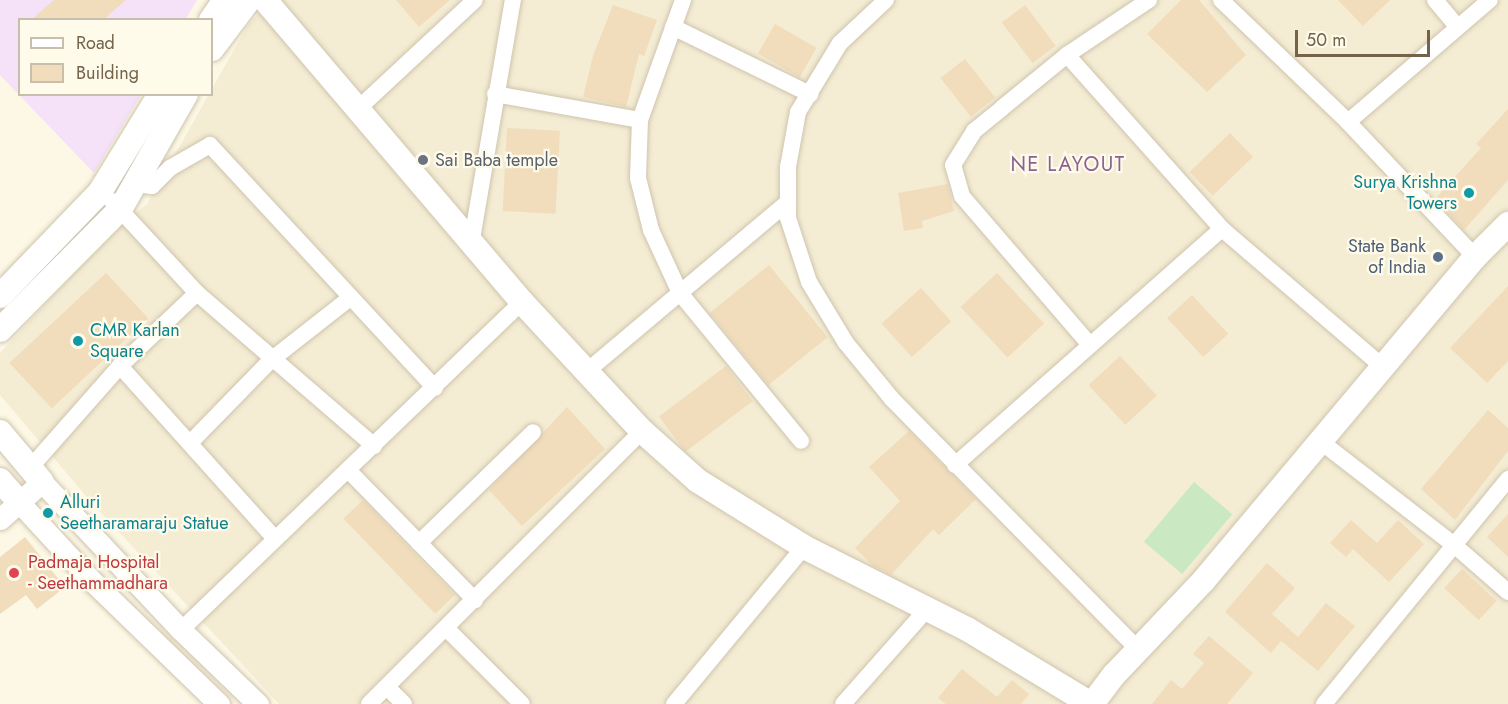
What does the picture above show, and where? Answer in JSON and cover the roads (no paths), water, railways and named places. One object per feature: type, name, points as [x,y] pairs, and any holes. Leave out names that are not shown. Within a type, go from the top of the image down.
[{"type":"main road","points":[[212,18],[225,0]]},
{"type":"main road","points":[[213,48],[249,0]]},
{"type":"main road","points":[[265,0],[359,108],[471,245],[522,302],[642,431],[698,481],[804,547],[967,628],[1091,704],[1140,651],[1475,257],[1508,224]]},
{"type":"main road","points":[[0,296],[100,192],[159,96]]},
{"type":"main road","points":[[0,330],[121,208],[185,96]]},
{"type":"main road","points":[[0,432],[36,475]]},
{"type":"street","points":[[359,108],[475,0]]},
{"type":"street","points":[[471,245],[495,94],[513,0]]},
{"type":"street","points":[[683,0],[640,120],[638,178],[651,230],[680,293],[801,441]]},
{"type":"street","points":[[886,0],[840,43],[798,112],[788,167],[788,218],[809,282],[846,343],[955,465],[1140,651]]},
{"type":"street","points":[[1090,345],[962,196],[953,165],[974,131],[1067,56],[1149,0]]},
{"type":"street","points":[[1221,0],[1348,122],[1475,257]]},
{"type":"street","points":[[1435,0],[1458,27]]},
{"type":"street","points":[[1348,122],[1490,0]]},
{"type":"street","points":[[673,27],[810,94]]},
{"type":"street","points":[[1067,56],[1222,229],[1383,367]]},
{"type":"street","points":[[495,94],[640,120]]},
{"type":"street","points":[[135,184],[152,186],[170,168],[210,145],[435,388]]},
{"type":"street","points":[[100,192],[121,208],[197,293],[271,360],[374,446]]},
{"type":"street","points":[[586,372],[788,202]]},
{"type":"street","points":[[955,465],[1222,229]]},
{"type":"street","points":[[0,519],[7,492],[36,475],[120,366],[197,293]]},
{"type":"street","points":[[191,442],[271,360],[350,298]]},
{"type":"street","points":[[181,630],[522,302]]},
{"type":"street","points":[[120,366],[191,442],[275,539]]},
{"type":"street","points":[[369,704],[642,431]]},
{"type":"street","points":[[419,543],[533,432]]},
{"type":"street","points":[[1320,441],[1453,544],[1508,592]]},
{"type":"street","points":[[348,470],[475,600]]},
{"type":"street","points":[[36,475],[181,630],[258,704]]},
{"type":"street","points":[[1324,704],[1508,479]]},
{"type":"street","points":[[7,492],[92,581],[219,704]]},
{"type":"street","points":[[674,704],[804,547]]},
{"type":"street","points":[[843,704],[927,609]]},
{"type":"street","points":[[447,628],[522,704]]},
{"type":"street","points":[[387,687],[404,704]]},
{"type":"place","name":"Sai Baba temple","points":[[423,160]]},
{"type":"place","name":"Surya Krishna Towers","points":[[1469,193]]},
{"type":"place","name":"State Bank of India","points":[[1438,257]]},
{"type":"place","name":"CMR Karlan Square","points":[[78,341]]},
{"type":"place","name":"Alluri Seetharamaraju Statue","points":[[48,513]]},
{"type":"place","name":"Padmaja Hospital - Seethammadhara","points":[[14,573]]},
{"type":"district","name":"NE LAYOUT","points":[[1068,164]]}]
